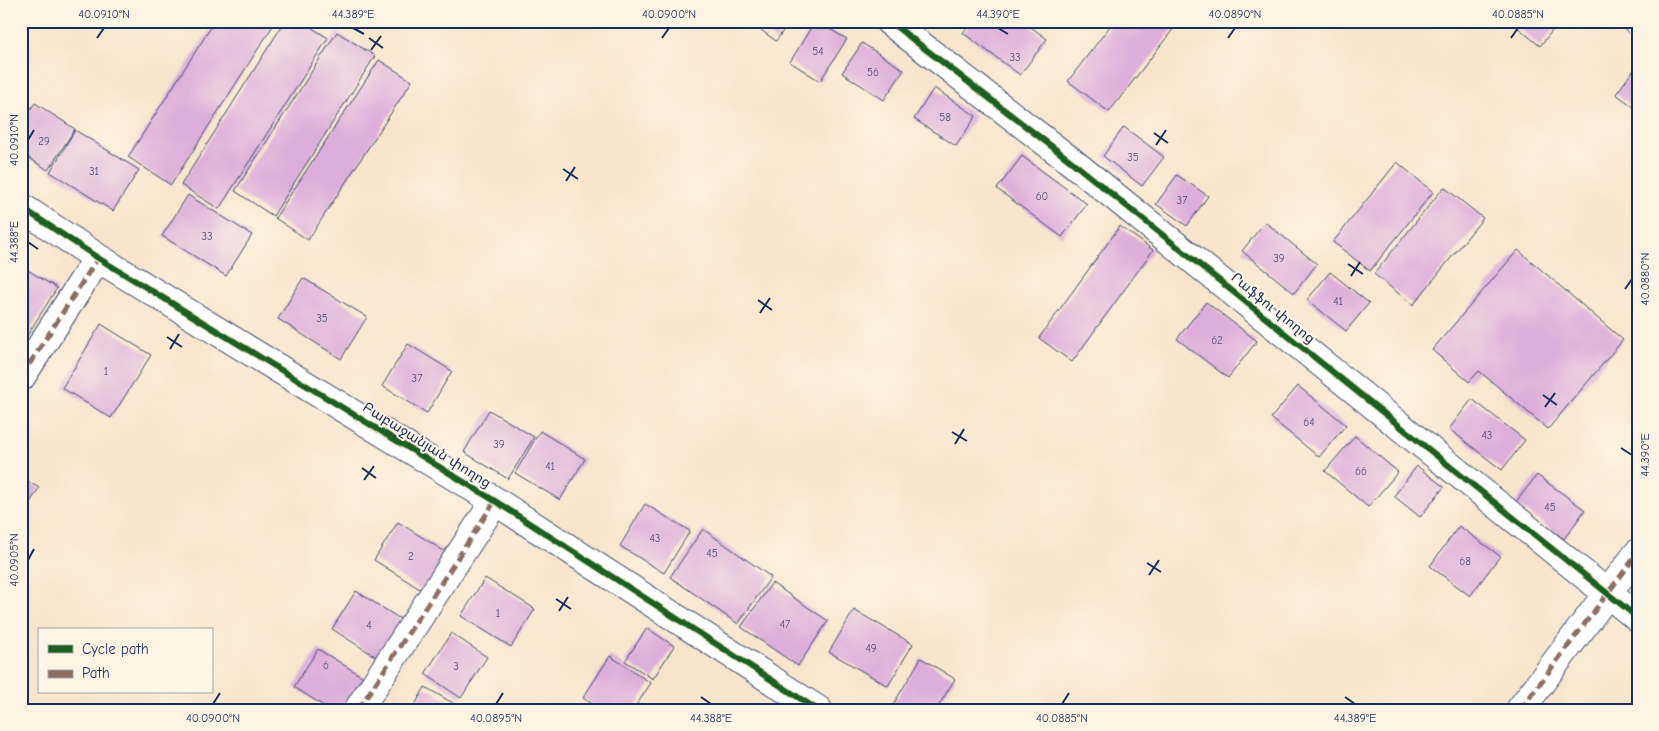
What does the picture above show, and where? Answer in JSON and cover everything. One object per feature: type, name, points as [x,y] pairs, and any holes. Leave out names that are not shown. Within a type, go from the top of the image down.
[{"type":"street","name":"Րաֆֆու փողոց","points":[[888,21],[1072,162],[1638,618]]},
{"type":"street","name":"Բաբաջանյան փողոց","points":[[21,207],[98,258],[495,501],[818,710]]},
{"type":"street","points":[[21,377],[98,258]]},
{"type":"street","points":[[358,710],[495,501]]},
{"type":"street","points":[[1520,710],[1606,593],[1638,553]]},
{"type":"building","points":[[215,21],[276,21],[171,185],[128,157]]},
{"type":"building","points":[[285,21],[301,21],[328,38],[219,209],[181,185]]},
{"type":"building","points":[[749,21],[766,21],[761,30]]},
{"type":"building","points":[[768,21],[790,21],[776,41],[761,30]]},
{"type":"building","points":[[815,21],[847,39],[820,81],[790,62]]},
{"type":"building","points":[[972,21],[1023,21],[1047,39],[1020,75],[963,33]]},
{"type":"building","points":[[1114,21],[1165,21],[1174,28],[1109,112],[1068,81]]},
{"type":"building","points":[[1510,21],[1560,21],[1540,46]]},
{"type":"building","points":[[337,32],[375,56],[273,216],[235,191]]},
{"type":"building","points":[[862,43],[904,70],[884,100],[842,73]]},
{"type":"building","points":[[379,60],[412,81],[308,240],[275,218]]},
{"type":"building","points":[[1638,64],[1638,110],[1616,94]]},
{"type":"building","points":[[934,88],[976,116],[956,146],[914,119]]},
{"type":"building","points":[[35,103],[75,129],[48,170],[21,153],[21,124]]},
{"type":"building","points":[[1124,127],[1164,157],[1142,186],[1103,156]]},
{"type":"building","points":[[75,130],[139,170],[113,211],[50,172]]},
{"type":"building","points":[[1022,156],[1087,204],[1062,237],[997,189]]},
{"type":"building","points":[[1397,162],[1433,192],[1370,271],[1333,242]]},
{"type":"building","points":[[1177,175],[1208,196],[1187,226],[1156,204]]},
{"type":"building","points":[[1444,187],[1483,218],[1413,305],[1374,274]]},
{"type":"building","points":[[188,195],[252,235],[226,276],[162,236]]},
{"type":"building","points":[[1265,222],[1317,264],[1294,293],[1242,251]]},
{"type":"building","points":[[1120,226],[1153,250],[1072,362],[1039,338]]},
{"type":"building","points":[[1518,250],[1623,340],[1548,429],[1479,371],[1469,382],[1432,350]]},
{"type":"building","points":[[21,266],[57,288],[21,345]]},
{"type":"building","points":[[1330,272],[1369,303],[1346,331],[1307,300]]},
{"type":"building","points":[[303,278],[367,317],[341,359],[278,319]]},
{"type":"building","points":[[1206,302],[1257,341],[1228,378],[1177,339]]},
{"type":"building","points":[[101,324],[151,355],[111,418],[62,388]]},
{"type":"building","points":[[408,344],[452,371],[427,413],[382,386]]},
{"type":"building","points":[[1298,386],[1346,425],[1319,457],[1271,418]]},
{"type":"building","points":[[1472,399],[1525,440],[1502,470],[1449,429]]},
{"type":"building","points":[[489,410],[534,437],[508,479],[464,452]]},
{"type":"building","points":[[540,431],[585,459],[560,500],[515,473]]},
{"type":"building","points":[[1355,436],[1398,472],[1368,507],[1325,471]]},
{"type":"building","points":[[1417,466],[1444,487],[1420,517],[1394,496]]},
{"type":"building","points":[[1537,475],[1585,510],[1564,539],[1515,503]]},
{"type":"building","points":[[21,477],[39,488],[21,517]]},
{"type":"building","points":[[645,504],[690,531],[664,573],[620,546]]},
{"type":"building","points":[[398,522],[447,553],[423,591],[374,560]]},
{"type":"building","points":[[1459,526],[1500,556],[1470,596],[1430,566]]},
{"type":"building","points":[[703,529],[771,577],[738,624],[670,577]]},
{"type":"building","points":[[485,578],[535,609],[511,647],[461,616]]},
{"type":"building","points":[[772,583],[828,621],[798,666],[741,627]]},
{"type":"building","points":[[356,591],[405,622],[381,660],[332,629]]},
{"type":"building","points":[[854,610],[913,644],[888,686],[829,652]]},
{"type":"building","points":[[647,628],[674,646],[653,679],[625,661]]},
{"type":"building","points":[[451,633],[487,657],[461,698],[425,674]]},
{"type":"building","points":[[318,649],[368,680],[349,710],[330,710],[294,687]]},
{"type":"building","points":[[610,656],[651,683],[633,710],[602,710],[583,698]]},
{"type":"building","points":[[921,658],[955,679],[936,710],[890,710]]},
{"type":"building","points":[[425,687],[465,710],[412,710]]},
{"type":"marked path","points":[[21,377],[98,258]]},
{"type":"marked path","points":[[358,710],[495,501]]},
{"type":"marked path","points":[[1520,710],[1638,553]]},
{"type":"cycle path","points":[[889,21],[1072,162],[1638,618]]},
{"type":"cycle path","points":[[21,207],[98,258],[495,501],[818,710]]}]
